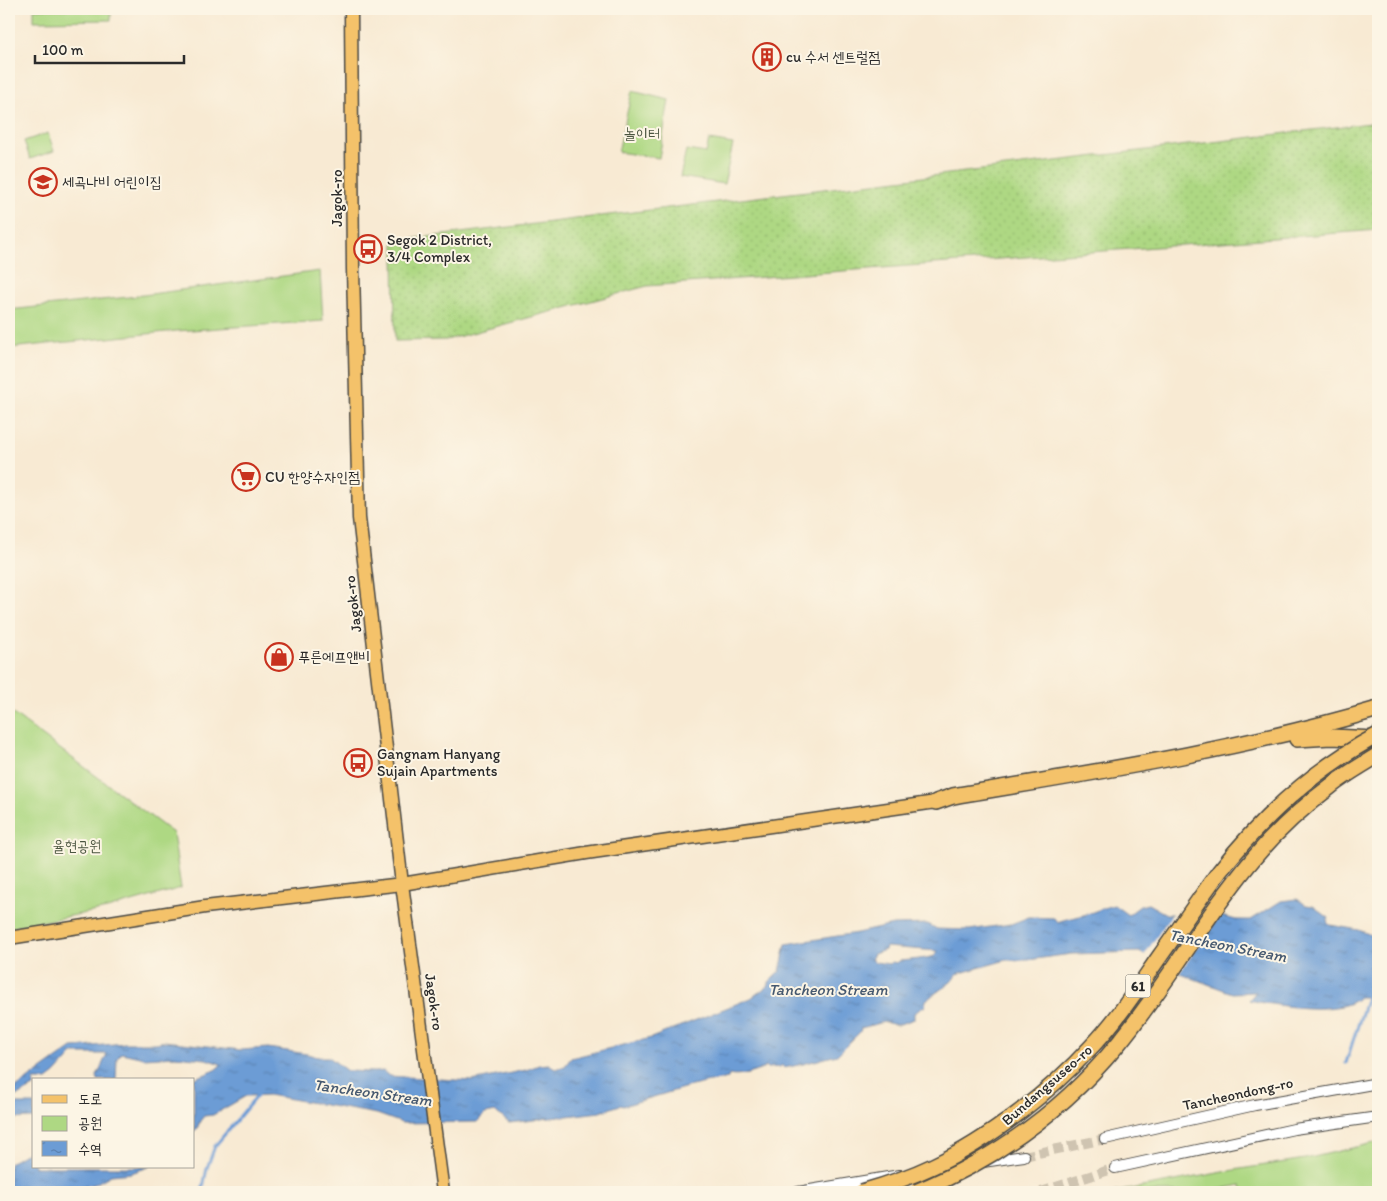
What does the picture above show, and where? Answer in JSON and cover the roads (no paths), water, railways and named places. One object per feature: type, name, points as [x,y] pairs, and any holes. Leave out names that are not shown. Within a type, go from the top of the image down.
[{"type":"highway","points":[[936,802],[953,796],[1116,769],[1286,734],[1319,727],[1378,709]]},
{"type":"highway","name":"Bundangsuseo-ro","points":[[862,1192],[903,1179],[934,1166],[997,1128],[1043,1093],[1080,1059],[1114,1021],[1219,873],[1262,823],[1312,778],[1350,750],[1378,735]]},
{"type":"highway","points":[[936,802],[1079,782],[1296,739],[1331,737],[1378,739]]},
{"type":"highway","name":"Bundangsuseo-ro","points":[[916,1192],[951,1178],[999,1150],[1059,1106],[1098,1067],[1118,1043],[1219,902],[1273,837],[1331,786],[1378,755]]},
{"type":"main road","name":"Jagok-ro","points":[[351,9],[353,269],[359,518],[402,884],[443,1192]]},
{"type":"main road","points":[[9,938],[205,907],[402,884],[586,853],[936,802]]},
{"type":"street","name":"Tancheondong-ro","points":[[1106,1139],[1255,1105],[1378,1083]]},
{"type":"street","points":[[1115,1168],[1294,1129],[1378,1117]]},
{"type":"street","points":[[798,1192],[851,1182],[1024,1156]]},
{"type":"water","name":"Tancheon Stream","points":[[1297,899],[1306,905],[1313,906],[1329,918],[1327,922],[1330,925],[1359,930],[1378,938],[1378,997],[1359,997],[1350,1003],[1338,1007],[1290,1007],[1249,1000],[1256,992],[1232,993],[1181,974],[1139,952],[1071,954],[1028,960],[1006,960],[957,974],[951,982],[926,1000],[925,1006],[914,1013],[914,1019],[897,1025],[884,1022],[861,1028],[860,1032],[837,1055],[784,1068],[782,1065],[780,1067],[768,1068],[766,1066],[747,1074],[729,1075],[728,1078],[687,1087],[600,1112],[509,1123],[496,1112],[485,1114],[477,1122],[402,1123],[377,1114],[268,1095],[246,1096],[213,1115],[204,1116],[195,1130],[195,1079],[212,1071],[221,1064],[206,1059],[175,1056],[144,1058],[122,1053],[117,1058],[116,1078],[98,1078],[107,1054],[73,1054],[50,1078],[32,1078],[32,1088],[15,1097],[16,1104],[32,1104],[32,1118],[9,1119],[9,1097],[15,1092],[16,1088],[72,1048],[165,1041],[241,1050],[268,1048],[318,1057],[329,1057],[347,1071],[383,1071],[389,1076],[472,1081],[526,1070],[539,1065],[549,1064],[556,1069],[565,1066],[571,1058],[651,1038],[751,998],[769,985],[769,982],[780,971],[786,944],[857,933],[893,925],[928,924],[937,929],[969,930],[1011,924],[1029,917],[1054,918],[1057,922],[1114,905],[1128,915],[1140,906],[1148,904],[1166,914],[1221,916],[1236,920],[1251,920],[1281,901]],"holes":[[[886,947],[938,951],[935,956],[889,964],[875,962],[871,959],[874,954],[885,950]]]},
{"type":"water","points":[[32,1150],[32,1168],[146,1168],[131,1173],[111,1175],[95,1184],[79,1188],[76,1192],[9,1192],[9,1163]]},
{"type":"waterway","points":[[1346,1063],[1368,994]]},
{"type":"waterway","points":[[202,1192],[207,1168],[215,1146],[259,1093]]},
{"type":"tunnel","points":[[1024,1156],[1105,1139]]},
{"type":"tunnel","points":[[1041,1192],[1115,1168]]},
{"type":"place","name":"cu 수서 센트럴점","points":[[767,57]]},
{"type":"place","name":"세곡나비 어린이집","points":[[43,182]]},
{"type":"place","name":"Segok 2 District, 3/4 Complex","points":[[368,249]]},
{"type":"place","name":"CU 한양수자인점","points":[[246,477]]},
{"type":"place","name":"푸른에프앤비","points":[[279,657]]},
{"type":"place","name":"Gangnam Hanyang Sujain Apartments","points":[[358,763]]},
{"type":"park label","name":"놀이터","points":[[642,134]]},
{"type":"park label","name":"율현공원","points":[[77,846]]}]
